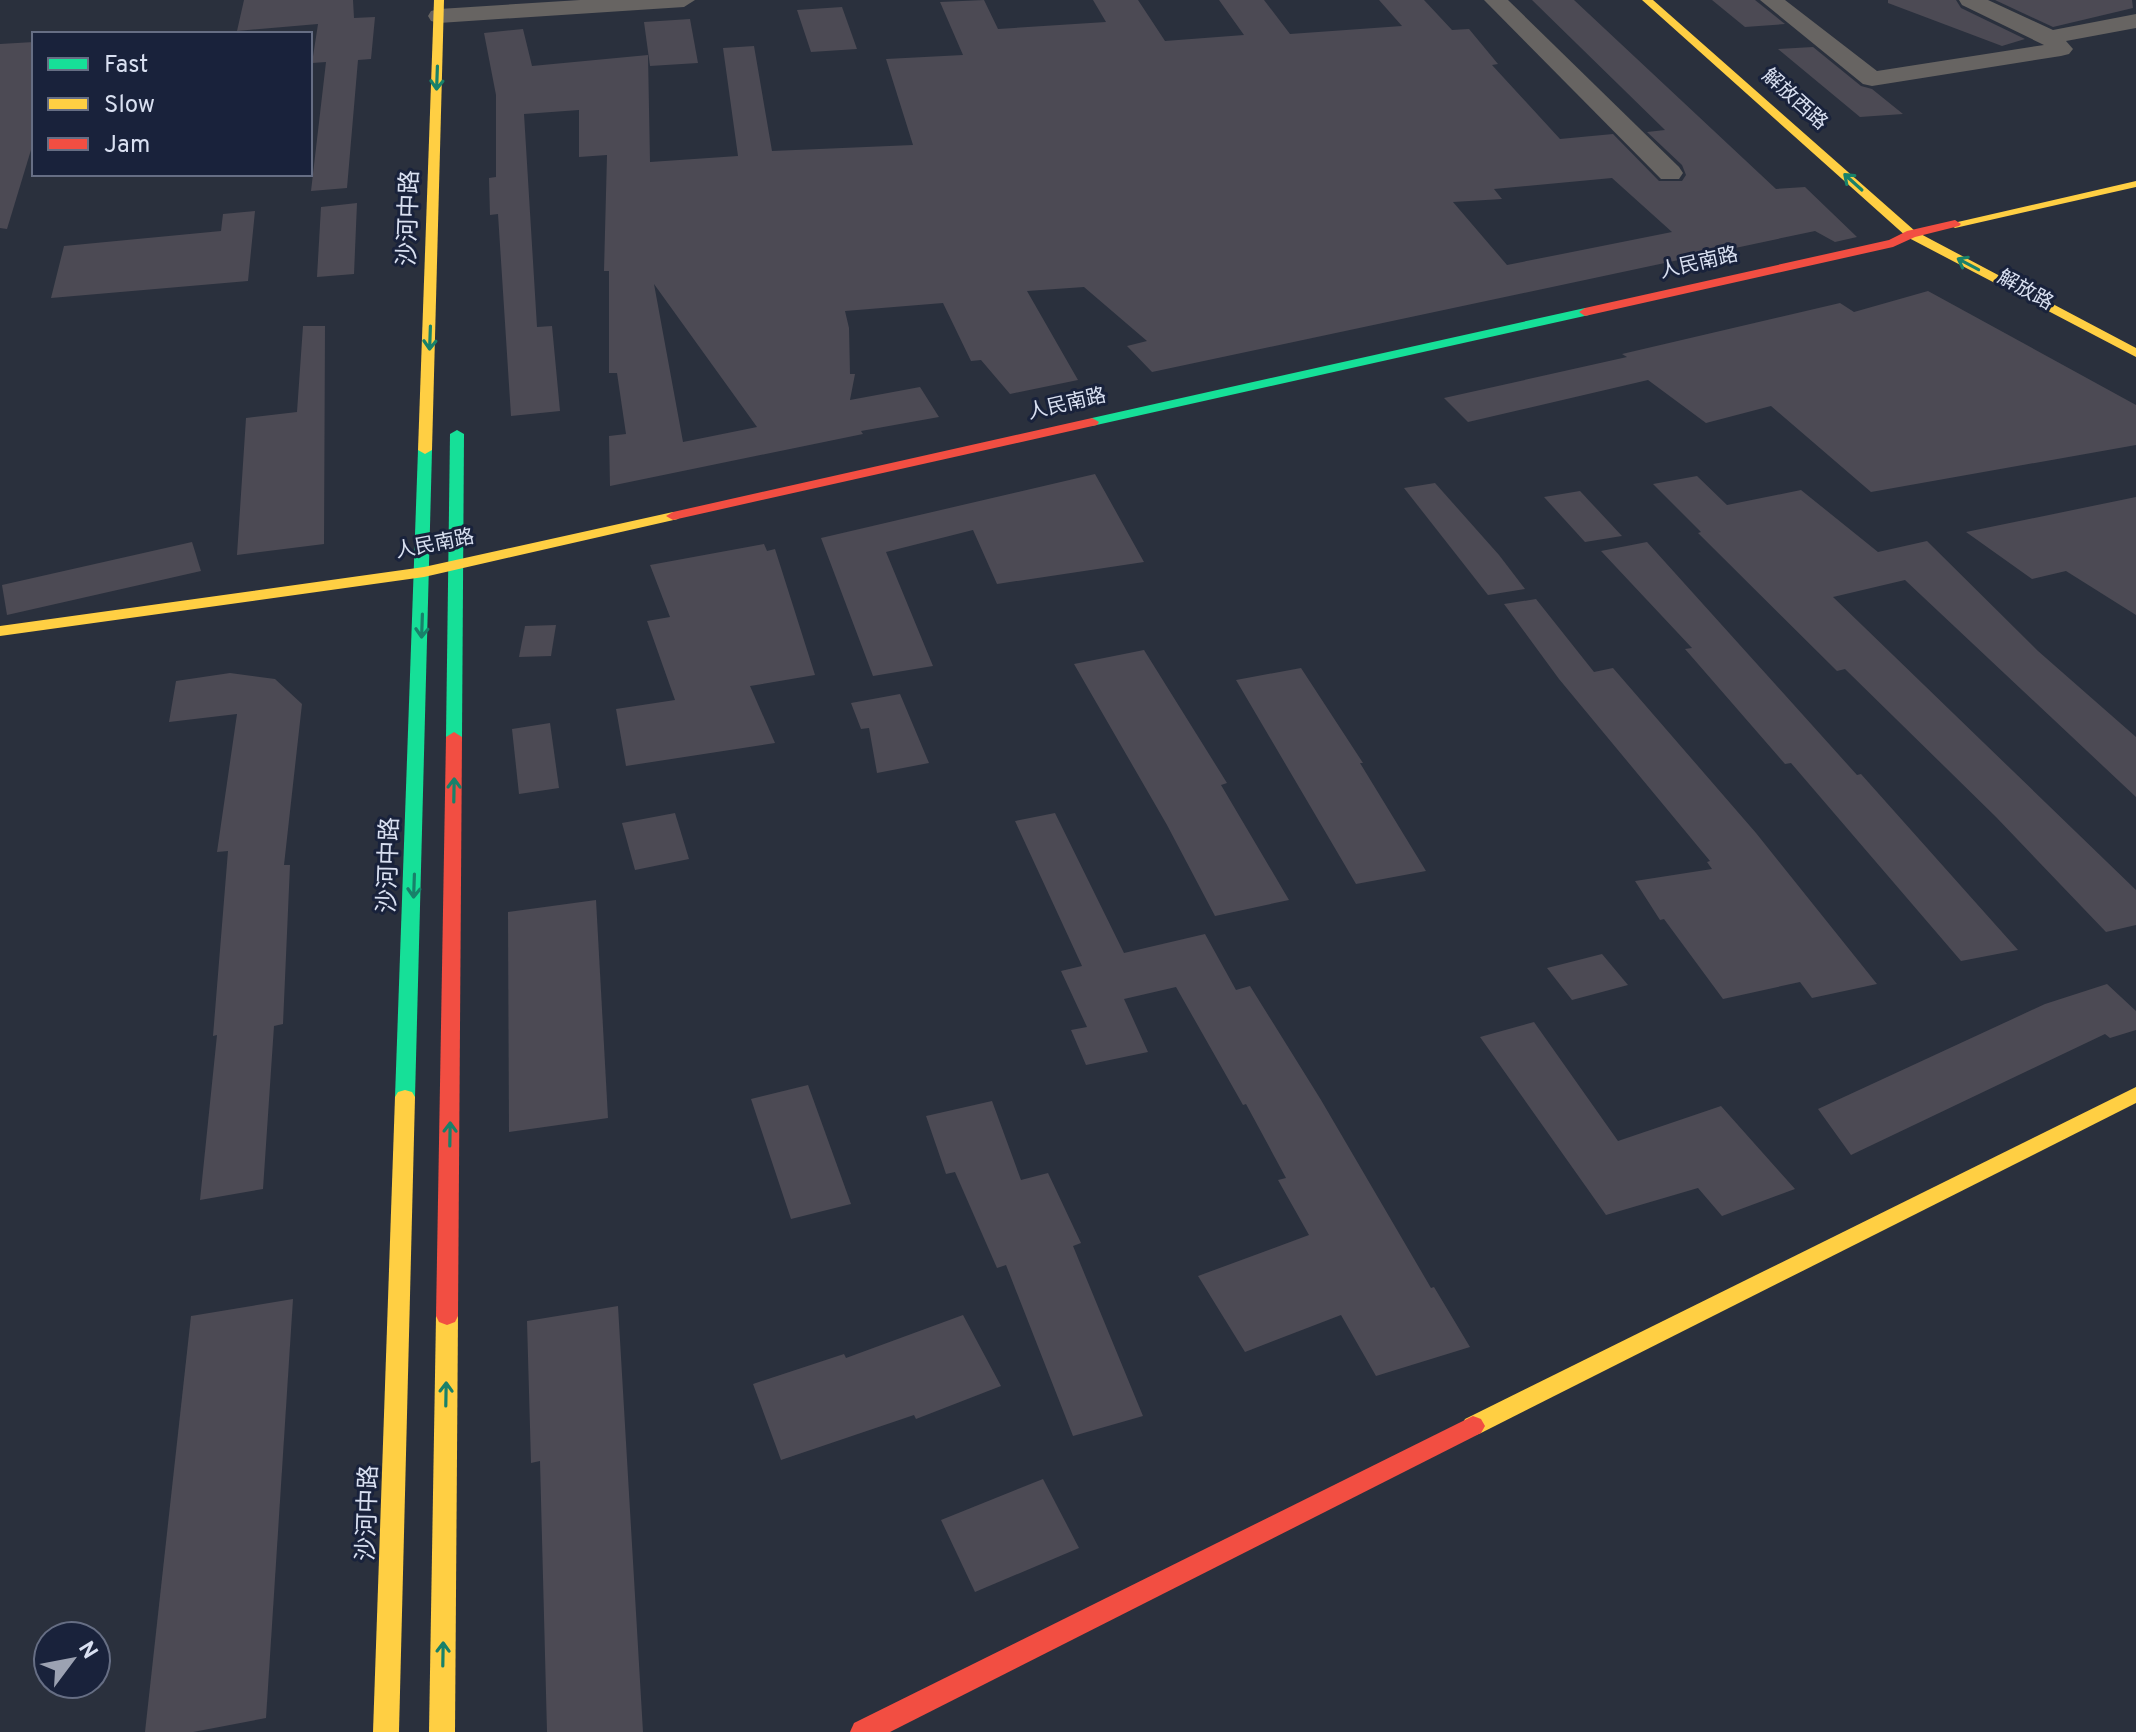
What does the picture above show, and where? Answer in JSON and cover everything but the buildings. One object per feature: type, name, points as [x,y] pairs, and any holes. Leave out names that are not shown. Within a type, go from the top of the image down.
[{"type":"street","points":[[452,12],[684,0]]},
{"type":"street","points":[[1495,0],[1670,173]]},
{"type":"street","name":"解放西路","points":[[1647,0],[1911,234]]},
{"type":"street","points":[[1771,0],[1872,79],[2061,49],[2050,37],[1970,0]]},
{"type":"street","name":"沙河中路","points":[[386,1732],[424,572],[452,12]]},
{"type":"street","points":[[2050,37],[2136,21]]},
{"type":"street","name":"人民南路","points":[[0,631],[424,572],[1893,243],[1911,234],[2136,184]]},
{"type":"street","name":"解放路","points":[[1911,234],[2136,353]]},
{"type":"street","name":"解放路","points":[[1893,243],[2015,310]]},
{"type":"street","points":[[442,1732],[457,423]]},
{"type":"street","points":[[863,1732],[2136,1094]]},
{"type":"traffic: fast","points":[[1092,422],[1585,312]]},
{"type":"traffic: fast","points":[[454,737],[457,434]]},
{"type":"traffic: fast","points":[[405,1097],[425,450]]},
{"type":"traffic: slow","points":[[425,450],[439,0]]},
{"type":"traffic: slow","points":[[1647,0],[1911,234],[2136,353]]},
{"type":"traffic: slow","points":[[1955,224],[2136,184]]},
{"type":"traffic: slow","points":[[0,631],[424,572],[673,516]]},
{"type":"traffic: slow","points":[[1473,1426],[2136,1094]]},
{"type":"traffic: slow","points":[[386,1732],[405,1097]]},
{"type":"traffic: slow","points":[[442,1732],[447,1316]]},
{"type":"traffic: jam","points":[[1585,312],[1893,243],[1911,234],[1955,224]]},
{"type":"traffic: jam","points":[[673,516],[1092,422]]},
{"type":"traffic: jam","points":[[447,1316],[454,737]]},
{"type":"traffic: jam","points":[[863,1732],[1473,1426]]}]
